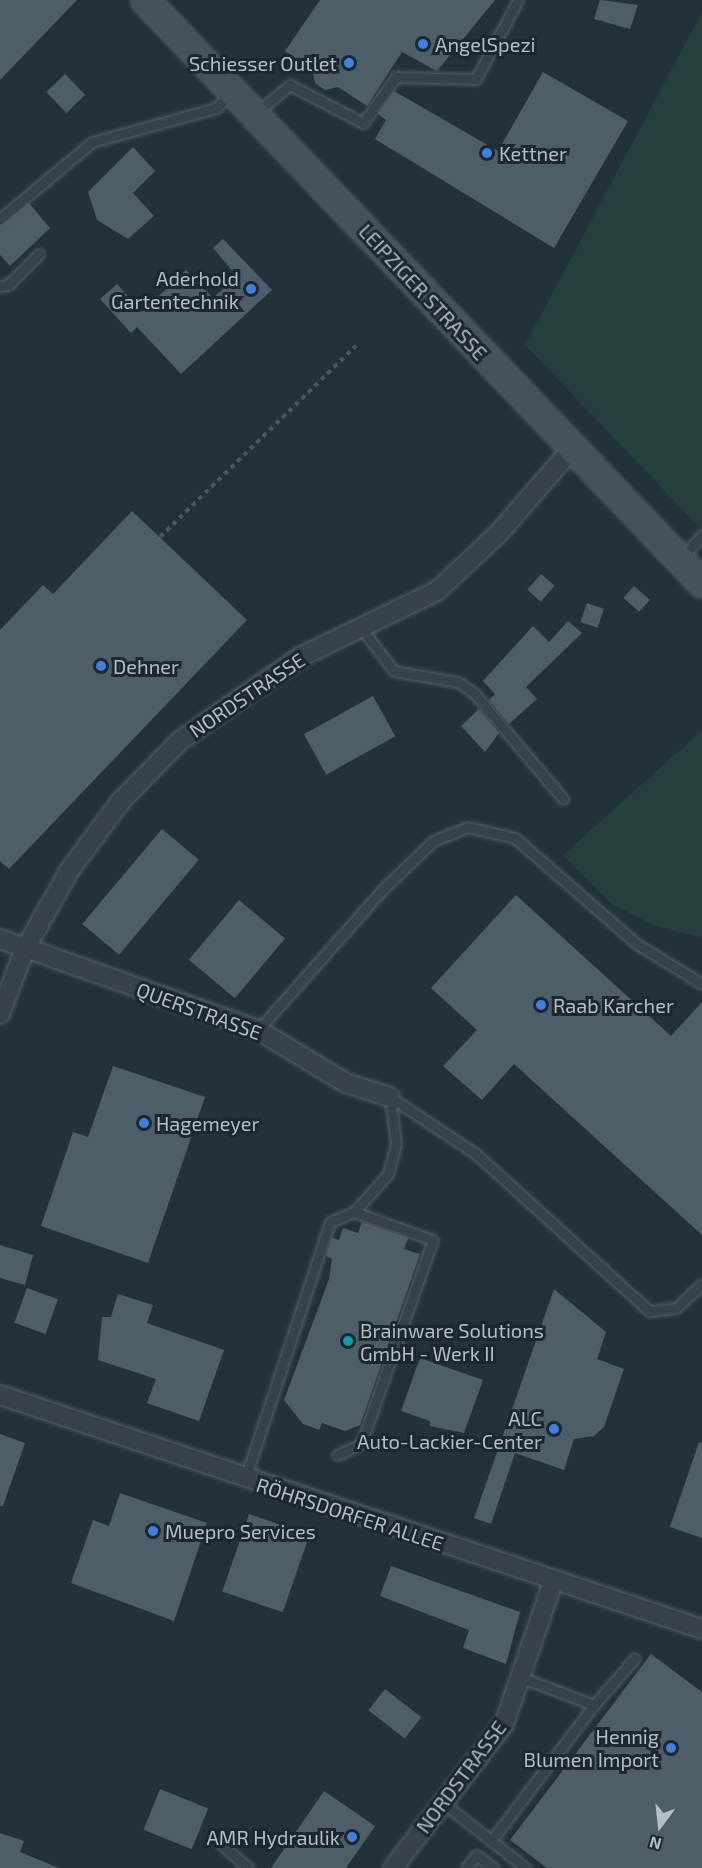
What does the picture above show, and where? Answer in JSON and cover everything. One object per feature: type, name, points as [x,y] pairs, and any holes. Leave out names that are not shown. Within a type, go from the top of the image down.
[{"type":"main road","name":"LEIPZIGER STRASSE","points":[[145,0],[255,113],[572,450],[702,583]]},
{"type":"street","name":"NORDSTRASSE","points":[[0,1014],[24,951],[69,871],[121,801],[181,740],[300,657],[415,605],[465,569],[572,450]]},
{"type":"street","name":"QUERSTRASSE","points":[[0,939],[24,951],[258,1030],[346,1083],[390,1097]]},
{"type":"street","name":"RÖHRSDORFER ALLEE","points":[[0,1395],[245,1479],[702,1629]]},
{"type":"street","name":"NORDSTRASSE","points":[[393,1868],[504,1724],[554,1579]]},
{"type":"lane","points":[[255,113],[290,85],[363,123],[396,77],[476,79],[518,0]]},
{"type":"lane","points":[[0,219],[92,142],[216,108],[233,92]]},
{"type":"lane","points":[[0,286],[9,285],[39,254]]},
{"type":"lane","points":[[680,560],[702,535]]},
{"type":"lane","points":[[362,629],[394,671],[458,682],[475,694],[563,799]]},
{"type":"lane","points":[[258,1030],[384,888],[433,841],[467,827],[515,838],[637,944],[702,984]]},
{"type":"lane","points":[[245,1479],[330,1222],[354,1212],[388,1174],[396,1144],[390,1097]]},
{"type":"lane","points":[[390,1097],[476,1154],[649,1311],[676,1308],[702,1284]]},
{"type":"lane","points":[[337,1455],[361,1444],[433,1240],[354,1212]]},
{"type":"lane","points":[[491,1841],[594,1705],[635,1658]]},
{"type":"lane","points":[[520,1677],[594,1705]]},
{"type":"lane","points":[[442,1802],[526,1868]]},
{"type":"lane","points":[[222,1845],[248,1868]]},
{"type":"lane","points":[[466,1868],[476,1855],[494,1868]]},
{"type":"path","points":[[160,537],[356,346]]},
{"type":"green space","points":[[702,12],[702,530],[525,345]]},
{"type":"green space","points":[[702,730],[702,938],[657,927],[612,904],[563,855]]},
{"type":"building","points":[[0,0],[77,0],[0,80]]},
{"type":"building","points":[[320,0],[495,0],[437,71],[402,52],[367,106],[338,87],[325,90],[315,83],[312,69],[285,51]]},
{"type":"building","points":[[600,0],[638,5],[630,29],[594,19]]},
{"type":"building","points":[[543,72],[628,121],[554,248],[375,139],[386,120],[378,114],[394,91],[498,151]]},
{"type":"building","points":[[65,74],[85,95],[66,113],[46,92]]},
{"type":"building","points":[[133,147],[155,171],[133,193],[154,216],[128,239],[97,220],[88,192]]},
{"type":"building","points":[[29,203],[50,228],[10,266],[0,255],[0,226]]},
{"type":"building","points":[[223,239],[272,290],[181,374],[137,327],[131,333],[100,299],[117,284],[142,312],[186,270],[213,298],[237,276],[213,248]]},
{"type":"building","name":"Dehner","points":[[132,511],[247,620],[9,869],[0,861],[0,630],[43,585],[53,594]]},
{"type":"building","points":[[541,574],[555,586],[541,602],[527,590]]},
{"type":"building","points":[[634,586],[650,600],[639,612],[624,598]]},
{"type":"building","points":[[587,603],[604,609],[598,628],[580,622]]},
{"type":"building","points":[[568,621],[582,633],[526,687],[537,699],[509,724],[489,700],[495,694],[483,681],[533,626],[549,642]]},
{"type":"building","points":[[373,696],[395,736],[326,775],[304,734]]},
{"type":"building","points":[[479,709],[499,733],[485,752],[461,726]]},
{"type":"building","points":[[162,829],[199,860],[119,955],[82,924]]},
{"type":"building","points":[[516,895],[671,1036],[702,1002],[702,1235],[514,1064],[482,1100],[443,1066],[477,1030],[431,988]]},
{"type":"building","points":[[239,900],[285,939],[235,998],[189,960]]},
{"type":"building","points":[[113,1066],[205,1097],[148,1263],[41,1226],[73,1132],[88,1137]]},
{"type":"building","name":"Brainware Solutions GmbH - Werk II","points":[[362,1222],[408,1238],[404,1249],[420,1254],[360,1425],[345,1431],[322,1423],[319,1430],[303,1424],[284,1400],[329,1279],[332,1259],[326,1256],[332,1238],[339,1240],[343,1228],[358,1233]]},
{"type":"building","points":[[0,1245],[33,1255],[25,1285],[0,1278]]},
{"type":"building","points":[[27,1288],[58,1299],[45,1334],[14,1323]]},
{"type":"building","points":[[554,1289],[606,1332],[597,1359],[624,1369],[604,1427],[594,1436],[574,1439],[564,1470],[515,1453],[491,1524],[474,1518]]},
{"type":"building","points":[[118,1294],[153,1305],[147,1323],[224,1350],[199,1421],[147,1403],[156,1379],[98,1360],[102,1317],[111,1317]]},
{"type":"building","points":[[420,1358],[483,1380],[464,1433],[430,1426],[430,1421],[401,1411]]},
{"type":"building","points":[[0,1434],[25,1443],[3,1506],[0,1506]]},
{"type":"building","points":[[699,1442],[702,1443],[702,1538],[670,1527]]},
{"type":"building","points":[[120,1493],[207,1523],[174,1621],[71,1583],[93,1520],[109,1526]]},
{"type":"building","points":[[249,1514],[310,1535],[283,1612],[222,1592]]},
{"type":"building","points":[[391,1566],[520,1612],[506,1664],[463,1648],[469,1630],[380,1596]]},
{"type":"building","points":[[651,1654],[702,1692],[702,1868],[547,1868],[510,1840]]},
{"type":"building","points":[[385,1689],[421,1717],[405,1739],[368,1710]]},
{"type":"building","points":[[160,1789],[208,1808],[192,1849],[144,1830]]},
{"type":"building","points":[[324,1791],[375,1826],[346,1868],[271,1868]]},
{"type":"building","points":[[0,1833],[24,1841],[20,1852],[59,1868],[0,1868]]},
{"type":"place","name":"AngelSpezi","points":[[423,44]]},
{"type":"place","name":"Schiesser Outlet","points":[[349,63]]},
{"type":"place","name":"Kettner","points":[[487,153]]},
{"type":"place","name":"Aderhold Gartentechnik","points":[[251,289]]},
{"type":"place","name":"Dehner","points":[[101,666]]},
{"type":"place","name":"Raab Karcher","points":[[541,1005]]},
{"type":"place","name":"Hagemeyer","points":[[144,1123]]},
{"type":"place","name":"Brainware Solutions GmbH - Werk II","points":[[348,1341]]},
{"type":"place","name":"ALC Auto-Lackier-Center","points":[[554,1429]]},
{"type":"place","name":"Muepro Services","points":[[153,1531]]},
{"type":"place","name":"Hennig Blumen Import","points":[[671,1748]]},
{"type":"place","name":"AMR Hydraulik","points":[[352,1837]]}]
